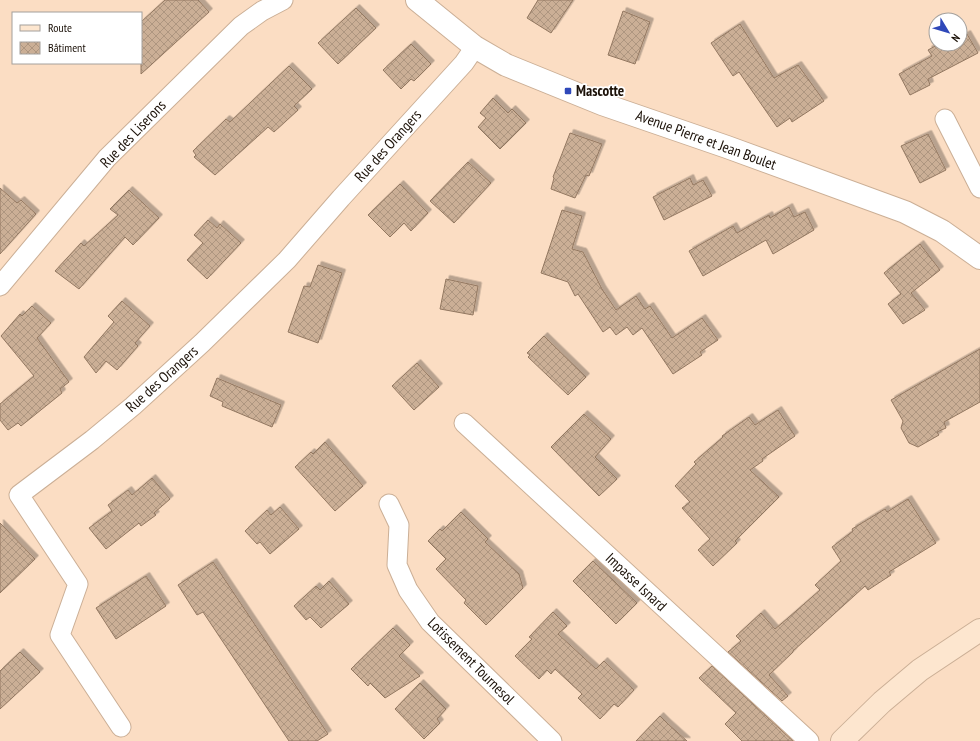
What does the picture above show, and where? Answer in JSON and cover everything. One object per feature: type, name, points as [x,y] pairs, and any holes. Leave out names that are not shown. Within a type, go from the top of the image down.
[{"type":"main road","points":[[842,741],[882,702],[920,670],[980,630]]},
{"type":"street","name":"Rue des Liserons","points":[[0,286],[107,158],[241,26],[262,11],[283,0]]},
{"type":"street","name":"Avenue Pierre et Jean Boulet","points":[[417,0],[475,47],[506,64],[568,91],[905,212],[942,231],[980,258]]},
{"type":"street","name":"Rue des Orangers","points":[[121,727],[60,635],[78,584],[18,495],[92,440],[133,406],[202,343],[287,260],[464,62],[475,47]]},
{"type":"street","points":[[945,119],[980,188]]},
{"type":"street","name":"Impasse Isnard","points":[[464,423],[809,741]]},
{"type":"street","name":"Lotissement Tournesol","points":[[389,504],[399,525],[397,564],[408,590],[427,618],[552,741]]},
{"type":"building","points":[[165,0],[198,0],[209,12],[141,74],[142,21]]},
{"type":"building","points":[[538,0],[573,0],[551,33],[527,18]]},
{"type":"building","points":[[356,8],[376,28],[338,64],[318,43]]},
{"type":"building","points":[[623,11],[650,22],[635,64],[608,55]]},
{"type":"building","points":[[740,24],[774,78],[798,65],[824,101],[792,122],[790,118],[777,127],[739,72],[733,76],[711,43]]},
{"type":"building","points":[[968,36],[978,53],[928,79],[930,85],[910,95],[899,74],[932,56],[929,52],[968,52]]},
{"type":"building","points":[[411,44],[431,64],[414,81],[411,79],[401,89],[383,70]]},
{"type":"building","points":[[289,66],[312,89],[294,106],[298,110],[274,132],[268,127],[215,175],[194,157],[196,155],[193,151],[226,119],[230,122]]},
{"type":"building","points":[[493,98],[508,113],[512,109],[526,123],[500,149],[478,127],[486,118],[480,113]]},
{"type":"building","points":[[570,133],[602,144],[589,176],[586,175],[575,198],[551,189],[553,177]]},
{"type":"building","points":[[928,134],[946,170],[920,183],[901,146]]},
{"type":"building","points":[[468,162],[491,183],[454,223],[430,201]]},
{"type":"building","points":[[690,178],[693,185],[703,180],[712,196],[664,220],[653,197]]},
{"type":"building","points":[[400,184],[428,213],[411,231],[404,223],[390,237],[368,215]]},
{"type":"building","points":[[0,188],[17,203],[21,200],[36,214],[0,254]]},
{"type":"building","points":[[129,190],[159,218],[133,245],[125,237],[79,289],[55,271],[81,243],[84,246],[118,215],[110,209]]},
{"type":"building","points":[[789,207],[794,217],[805,212],[814,230],[773,254],[766,240],[703,276],[689,251],[733,226],[737,233],[769,215],[770,218]]},
{"type":"building","points":[[562,210],[582,216],[572,249],[583,252],[602,289],[616,310],[636,296],[645,309],[650,306],[672,338],[702,318],[718,340],[700,352],[702,355],[673,374],[642,328],[633,335],[627,327],[616,335],[610,327],[603,332],[578,294],[575,296],[568,282],[541,273]]},
{"type":"building","points":[[208,220],[217,228],[220,224],[241,243],[207,279],[187,260],[203,243],[194,235]]},
{"type":"building","points":[[920,244],[940,270],[911,293],[925,310],[903,324],[888,304],[901,294],[884,273]]},
{"type":"building","points":[[318,265],[342,273],[318,343],[288,332],[304,286],[310,287]]},
{"type":"building","points":[[446,279],[478,286],[473,315],[440,309]]},
{"type":"building","points":[[122,301],[150,326],[135,343],[138,346],[117,370],[106,361],[96,373],[84,357],[114,322],[108,316]]},
{"type":"building","points":[[32,306],[51,323],[37,338],[69,382],[60,389],[62,393],[21,426],[18,423],[8,430],[0,420],[0,404],[34,376],[1,336],[20,314],[22,316]]},
{"type":"building","points":[[544,336],[586,377],[568,395],[528,357],[530,355],[527,353]]},
{"type":"building","points":[[980,349],[980,402],[944,422],[946,428],[937,432],[939,435],[918,447],[909,443],[901,428],[903,421],[891,400]]},
{"type":"building","points":[[417,363],[439,387],[414,410],[392,386]]},
{"type":"building","points":[[217,378],[281,405],[272,427],[222,406],[223,402],[210,396]]},
{"type":"building","points":[[778,410],[795,436],[762,459],[763,461],[750,470],[779,497],[735,541],[737,543],[713,566],[698,550],[710,539],[682,508],[690,502],[675,486],[696,464],[694,462],[723,437],[722,436],[749,417],[755,425]]},
{"type":"building","points":[[584,414],[611,439],[595,457],[617,479],[599,496],[551,447]]},
{"type":"building","points":[[325,442],[363,486],[335,511],[295,467],[311,452],[313,454]]},
{"type":"building","points":[[152,478],[170,499],[154,513],[156,515],[141,526],[139,523],[106,549],[89,528],[112,511],[108,505],[128,490],[132,495]]},
{"type":"building","points":[[908,499],[936,543],[889,572],[891,575],[868,590],[865,586],[793,651],[769,675],[788,696],[782,701],[728,652],[741,641],[736,636],[761,613],[775,629],[820,590],[815,585],[841,561],[832,547],[853,531],[852,529],[885,509],[887,512]]},
{"type":"building","points":[[280,507],[299,529],[270,554],[260,542],[257,544],[245,531],[267,510],[271,515]]},
{"type":"building","points":[[461,512],[488,539],[485,542],[519,574],[523,588],[486,625],[464,603],[466,600],[436,569],[446,559],[428,541],[440,529],[442,531]]},
{"type":"building","points":[[0,523],[35,559],[0,593]]},
{"type":"building","points":[[593,561],[637,603],[616,624],[573,581]]},
{"type":"building","points":[[213,562],[328,734],[317,741],[289,741],[203,612],[197,615],[178,585]]},
{"type":"building","points":[[146,576],[166,606],[116,639],[96,608]]},
{"type":"building","points":[[329,581],[349,604],[321,628],[310,617],[306,620],[294,606],[316,586],[320,590]]},
{"type":"building","points":[[553,612],[567,626],[558,634],[596,669],[604,661],[634,690],[618,707],[614,704],[600,719],[578,698],[582,694],[555,669],[551,674],[547,670],[539,679],[515,656],[532,639],[529,637]]},
{"type":"building","points":[[393,628],[410,645],[399,656],[420,676],[385,698],[370,683],[368,686],[351,669]]},
{"type":"building","points":[[20,652],[40,672],[0,709],[0,671]]},
{"type":"building","points":[[712,666],[793,741],[742,741],[725,724],[736,713],[699,678]]},
{"type":"building","points":[[420,683],[446,709],[437,719],[440,723],[424,739],[395,709]]},
{"type":"building","points":[[660,716],[667,723],[687,741],[636,741]]},
{"type":"place","name":"Mascotte","points":[[568,91]]}]
